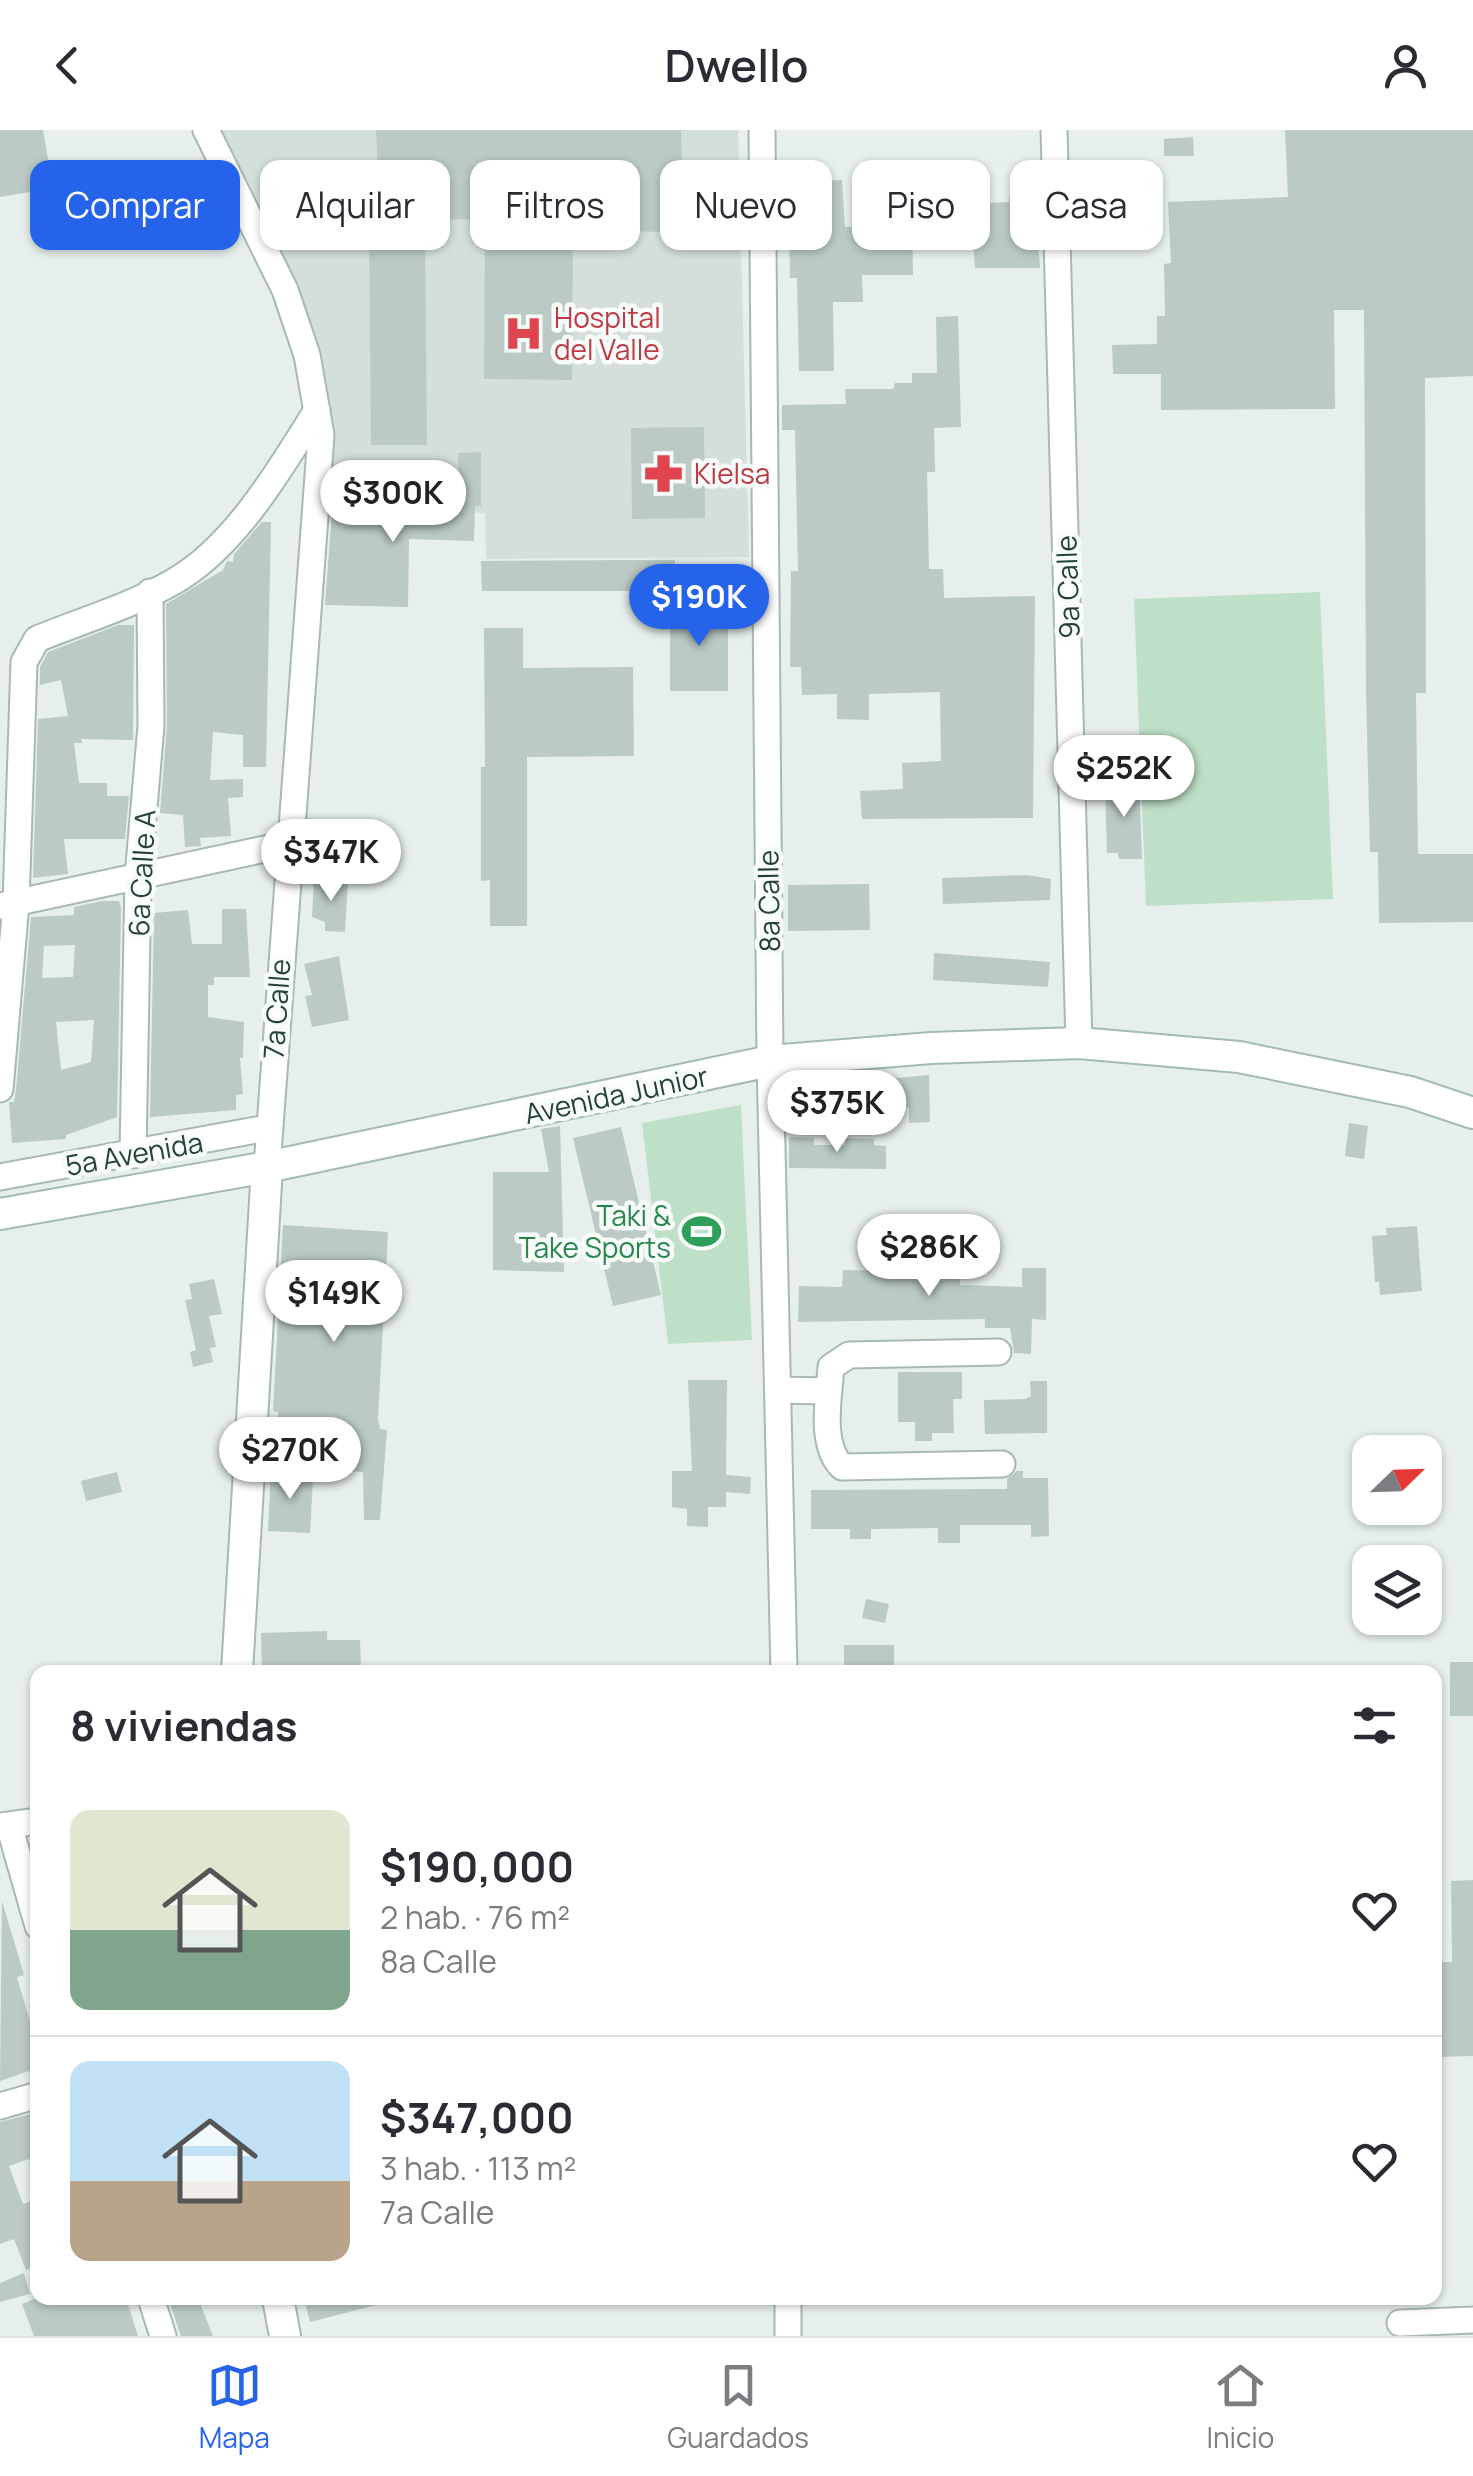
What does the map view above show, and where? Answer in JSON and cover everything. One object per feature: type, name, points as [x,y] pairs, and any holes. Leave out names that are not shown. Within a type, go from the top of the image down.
[{"type":"main road","name":"Avenida Junior","points":[[0,1214],[267,1167],[770,1061],[932,1048],[1079,1044],[1239,1057],[1410,1092],[1473,1113]]},
{"type":"main road","name":"7a Calle","points":[[237,1665],[267,1167]]},
{"type":"main road","points":[[279,2305],[285,2336]]},
{"type":"street","name":"7a Calle","points":[[206,130],[285,290],[307,355],[321,435],[267,1167]]},
{"type":"street","name":"8a Calle","points":[[762,130],[770,1061],[784,1665]]},
{"type":"street","name":"9a Calle","points":[[1054,130],[1079,1044]]},
{"type":"street","points":[[0,1088],[24,662],[36,640],[174,582],[214,553],[269,486],[317,410]]},
{"type":"street","name":"6a Calle A","points":[[133,1154],[138,877],[151,726],[150,592]]},
{"type":"street","points":[[8,904],[288,844]]},
{"type":"street","name":"5a Avenida","points":[[0,1177],[267,1128]]},
{"type":"street","points":[[998,1352],[848,1356],[831,1367],[828,1440],[832,1457],[842,1467],[1002,1464]]},
{"type":"street","points":[[778,1390],[829,1392]]},
{"type":"street","points":[[30,1822],[4,1825],[30,1902]]},
{"type":"street","points":[[0,2106],[30,2097]]},
{"type":"street","points":[[153,2305],[163,2336]]},
{"type":"street","points":[[788,2305],[788,2336]]},
{"type":"street","points":[[1400,2323],[1473,2320]]},
{"type":"shaded area","name":"Hospital del Valle","points":[[216,130],[738,130],[739,160],[660,160],[660,250],[741,250],[749,557],[486,559],[485,513],[327,506],[329,449],[240,198],[240,160],[227,160]]},
{"type":"green space","points":[[1320,592],[1333,899],[1146,906],[1134,599]]},
{"type":"green space","name":"Taki & Take Sports","points":[[741,1105],[752,1340],[668,1344],[642,1123]]},
{"type":"building","points":[[0,130],[43,130],[48,160],[30,160],[30,192],[0,197]]},
{"type":"building","points":[[376,130],[681,130],[682,160],[660,160],[660,232],[640,232],[640,160],[470,160],[470,219],[450,219],[450,160],[377,160]]},
{"type":"building","points":[[1285,130],[1473,130],[1473,376],[1425,378],[1426,693],[1416,693],[1418,854],[1473,854],[1473,922],[1379,923],[1378,852],[1370,852],[1366,693],[1364,310],[1334,310],[1335,409],[1161,410],[1161,374],[1113,374],[1112,345],[1157,344],[1157,316],[1165,316],[1164,264],[1171,263],[1168,202],[1288,197]]},
{"type":"building","points":[[1193,137],[1194,156],[1164,156],[1164,139]]},
{"type":"building","points":[[832,180],[842,180],[845,227],[852,227],[852,250],[912,250],[913,275],[862,275],[863,302],[833,302],[834,371],[799,371],[797,278],[790,278],[789,250],[832,250]]},
{"type":"building","points":[[1009,197],[1010,250],[1039,250],[1040,268],[975,268],[974,250],[990,250],[990,203],[1009,202]]},
{"type":"building","points":[[369,250],[425,250],[427,445],[371,445]]},
{"type":"building","points":[[485,250],[573,250],[572,380],[484,379]]},
{"type":"building","points":[[958,316],[961,427],[934,428],[935,472],[927,472],[929,569],[943,569],[944,598],[1035,596],[1033,818],[862,819],[860,791],[903,789],[902,763],[941,761],[940,692],[869,694],[869,720],[837,719],[837,694],[802,695],[801,667],[790,667],[791,571],[798,571],[795,430],[782,430],[782,405],[846,404],[845,389],[893,389],[895,383],[912,383],[912,373],[937,373],[936,317]]},
{"type":"building","points":[[704,427],[705,518],[632,519],[631,428]]},
{"type":"building","points":[[481,452],[481,506],[475,506],[474,541],[409,539],[408,607],[325,605],[332,511],[459,515],[458,453]]},
{"type":"building","points":[[262,522],[271,522],[266,767],[243,767],[243,735],[213,732],[210,780],[243,779],[243,797],[228,798],[231,836],[200,838],[201,846],[185,847],[183,815],[160,813],[167,726],[166,604],[223,570],[227,561],[233,562],[234,554]]},
{"type":"building","points":[[675,560],[675,591],[482,591],[481,561]]},
{"type":"building","points":[[670,606],[728,607],[728,691],[670,691]]},
{"type":"building","points":[[118,625],[134,625],[133,740],[81,739],[82,743],[74,743],[79,783],[107,783],[107,796],[129,796],[125,839],[64,839],[68,874],[33,878],[38,719],[68,716],[61,680],[40,685],[40,667],[48,652]]},
{"type":"building","points":[[484,628],[523,628],[523,668],[633,667],[634,756],[527,757],[527,926],[490,926],[490,880],[481,881]]},
{"type":"building","points":[[1139,783],[1142,859],[1119,859],[1118,853],[1107,853],[1105,784]]},
{"type":"building","points":[[1027,875],[1051,879],[1050,900],[943,904],[942,878]]},
{"type":"building","points":[[314,879],[348,882],[345,932],[325,931],[325,922],[312,917]]},
{"type":"building","points":[[869,884],[870,930],[788,931],[788,885]]},
{"type":"building","points":[[119,901],[121,908],[117,1117],[66,1135],[66,1139],[12,1143],[9,1102],[14,1102],[16,1090],[31,917],[74,915],[74,907]],"holes":[[[75,945],[73,977],[42,978],[44,946]],[[94,1020],[91,1062],[61,1070],[56,1022]]]},
{"type":"building","points":[[222,909],[246,909],[250,977],[214,977],[214,985],[208,985],[208,1017],[244,1022],[240,1058],[243,1094],[236,1095],[236,1110],[150,1117],[154,913],[188,910],[192,944],[222,944]]},
{"type":"building","points":[[934,953],[1050,962],[1048,987],[933,980]]},
{"type":"building","points":[[339,956],[349,1020],[312,1027],[305,996],[312,995],[304,964]]},
{"type":"building","points":[[929,1075],[930,1122],[909,1123],[909,1107],[833,1113],[831,1084]]},
{"type":"building","points":[[1349,1123],[1368,1126],[1364,1159],[1345,1156]]},
{"type":"building","points":[[560,1126],[564,1272],[493,1270],[493,1172],[549,1172],[541,1129]]},
{"type":"building","points":[[621,1127],[661,1295],[613,1306],[573,1138]]},
{"type":"building","points":[[789,1137],[814,1138],[814,1145],[845,1145],[845,1138],[874,1139],[874,1145],[886,1146],[886,1169],[789,1168]]},
{"type":"building","points":[[283,1225],[388,1232],[378,1419],[380,1429],[387,1430],[380,1520],[364,1520],[363,1472],[346,1471],[348,1438],[282,1434],[283,1421],[278,1421],[278,1412],[273,1411]]},
{"type":"building","points":[[1417,1226],[1422,1291],[1380,1295],[1379,1282],[1375,1282],[1372,1236],[1387,1235],[1386,1228]]},
{"type":"building","points":[[893,1256],[909,1256],[909,1268],[959,1267],[960,1285],[1022,1287],[1022,1268],[1046,1268],[1046,1320],[1032,1319],[1031,1354],[1014,1353],[1010,1328],[985,1328],[985,1319],[798,1322],[799,1286],[842,1287],[843,1270],[893,1271]]},
{"type":"building","points":[[214,1279],[222,1314],[209,1316],[216,1347],[210,1348],[213,1362],[193,1367],[190,1352],[196,1350],[185,1300],[192,1299],[189,1284]]},
{"type":"building","points":[[898,1372],[962,1372],[962,1399],[953,1399],[954,1433],[932,1433],[932,1441],[915,1441],[915,1422],[898,1422]]},
{"type":"building","points":[[688,1380],[727,1380],[726,1475],[751,1477],[750,1494],[726,1492],[726,1507],[708,1507],[708,1527],[687,1526],[687,1509],[672,1507],[672,1471],[692,1471]]},
{"type":"building","points":[[1030,1381],[1047,1381],[1047,1433],[985,1434],[984,1400],[1025,1399],[1031,1396]]},
{"type":"building","points":[[271,1469],[306,1471],[306,1477],[313,1478],[310,1533],[268,1531]]},
{"type":"building","points":[[1023,1471],[1023,1478],[1048,1478],[1049,1536],[1031,1537],[1031,1525],[960,1525],[960,1543],[938,1543],[938,1528],[871,1529],[871,1539],[850,1539],[850,1529],[811,1529],[811,1490],[1007,1489],[1007,1479]]},
{"type":"building","points":[[117,1472],[122,1492],[86,1501],[81,1481]]},
{"type":"building","points":[[866,1599],[889,1604],[885,1623],[862,1618]]},
{"type":"building","points":[[327,1631],[327,1640],[360,1640],[361,1665],[262,1665],[261,1633]]},
{"type":"building","points":[[844,1645],[894,1645],[894,1665],[844,1665]]},
{"type":"building","points":[[1450,1662],[1473,1662],[1473,1716],[1450,1716]]},
{"type":"building","points":[[1473,1880],[1473,2056],[1442,2057],[1442,1962],[1452,1962],[1451,1881]]},
{"type":"building","points":[[2,1901],[24,1975],[17,1977],[30,2021],[30,2071],[0,2081]]},
{"type":"building","points":[[30,2114],[30,2159],[9,2166],[23,2204],[30,2202],[30,2268],[26,2270],[14,2239],[0,2244],[0,2122]]},
{"type":"building","points":[[24,2273],[30,2294],[0,2302],[0,2283]]},
{"type":"building","points":[[30,2301],[30,2305],[128,2305],[138,2336],[34,2336],[22,2304]]},
{"type":"building","points":[[170,2305],[201,2305],[213,2336],[181,2336]]},
{"type":"building","points":[[306,2305],[376,2305],[310,2322]]},
{"type":"place","name":"Hospital del Valle","points":[[524,333]]},
{"type":"place","name":"Kielsa","points":[[664,473]]},
{"type":"place","name":"Taki & Take Sports","points":[[701,1231]]}]
